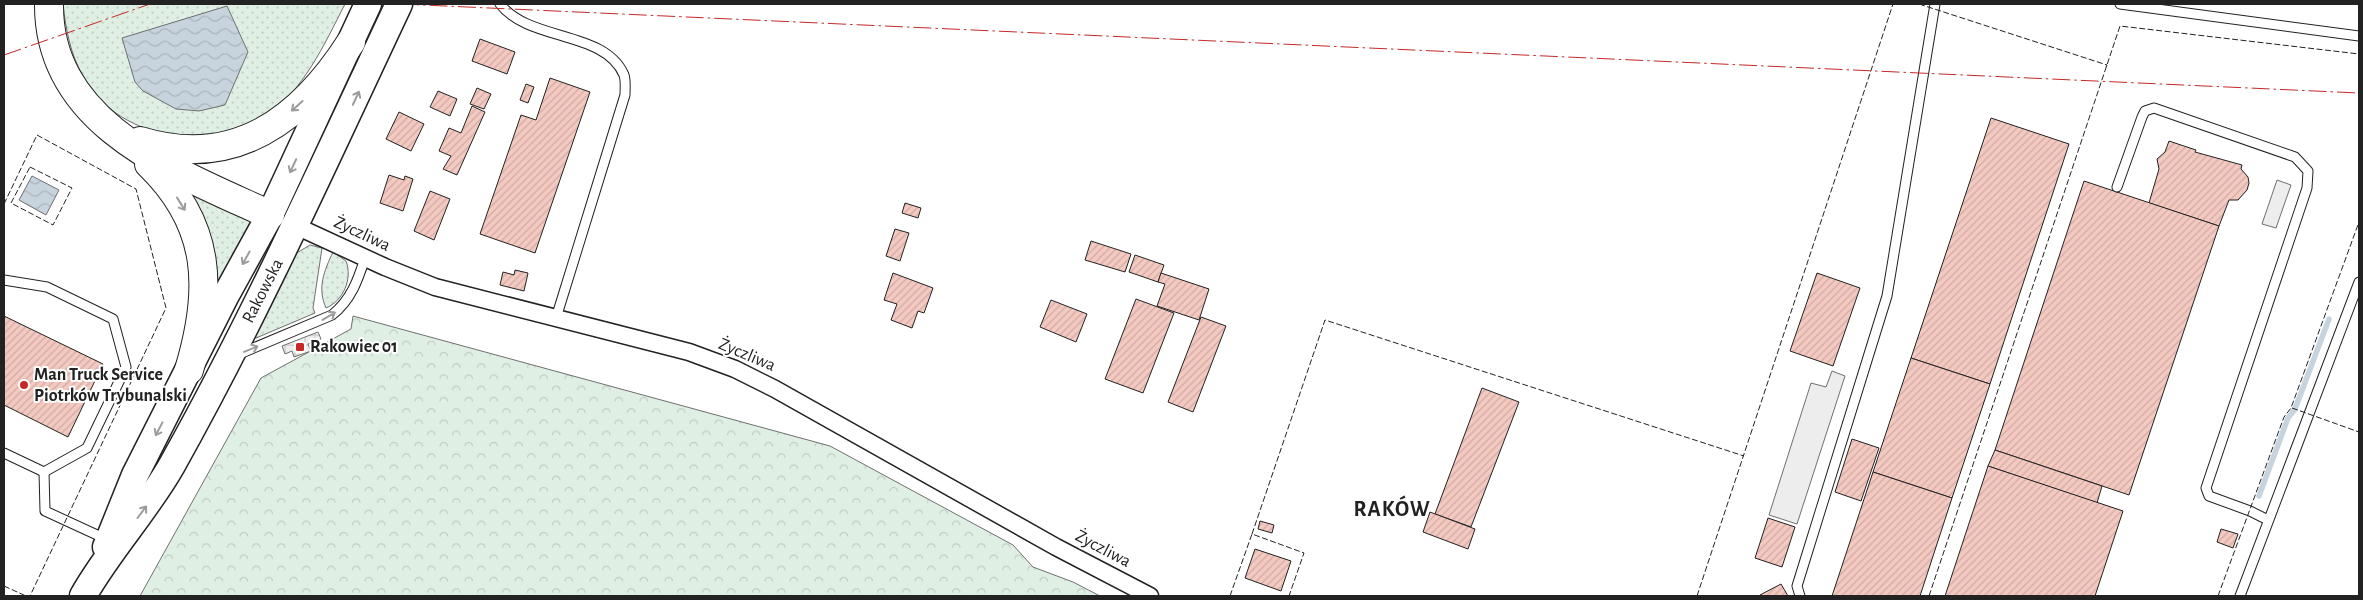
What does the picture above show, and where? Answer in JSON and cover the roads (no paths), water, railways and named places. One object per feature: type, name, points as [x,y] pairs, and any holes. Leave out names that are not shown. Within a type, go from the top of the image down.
[{"type":"highway","points":[[49,4],[50,27],[60,65],[84,103],[94,115],[113,130],[178,173],[270,216]]},
{"type":"highway","points":[[113,130],[152,144],[190,150],[211,149],[245,140],[274,124],[303,101],[340,59],[351,42]]},
{"type":"highway","points":[[113,130],[161,176],[182,205],[197,235],[203,261],[204,301],[198,338],[189,370]]},
{"type":"main road","name":"Rakowska","points":[[83,596],[104,552],[134,475],[270,216],[368,4]]},
{"type":"main road","name":"Rakowska","points":[[104,552],[156,492],[223,369],[296,226],[399,4]]},
{"type":"main road","points":[[270,216],[296,226]]},
{"type":"street","name":"Życzliwa","points":[[296,226],[365,258],[435,287],[689,352],[735,369],[775,389],[1056,547],[1150,596]]},
{"type":"lane","points":[[500,4],[507,14],[523,23],[599,49],[614,60],[624,76],[625,95],[556,318]]},
{"type":"lane","points":[[1800,596],[1797,586],[1888,296],[1935,4]]},
{"type":"lane","points":[[2120,4],[2359,36]]},
{"type":"lane","points":[[2117,187],[2142,117],[2145,111],[2154,108],[2295,157],[2308,171],[2307,188],[2206,488],[2210,496],[2250,510],[2268,520]]},
{"type":"lane","points":[[223,369],[239,354],[332,315],[343,305],[352,292],[365,258]]},
{"type":"lane","points":[[4,280],[47,287],[112,319],[126,367],[87,448],[44,472]]},
{"type":"lane","points":[[2240,596],[2359,282]]},
{"type":"lane","points":[[4,453],[44,472]]},
{"type":"lane","points":[[44,472],[45,510],[104,552]]},
{"type":"water","points":[[227,6],[248,52],[225,105],[199,111],[176,109],[143,91],[135,82],[122,38]]},
{"type":"water","points":[[32,176],[59,190],[46,215],[19,200]]},
{"type":"waterway","points":[[2259,496],[2288,418],[2295,409],[2329,319]]},
{"type":"place","name":"Rakowiec 01","points":[[300,347]]},
{"type":"place","name":"Man Truck Service Piotrków Trybunalski","points":[[24,385]]},
{"type":"district","name":"RAKÓW","points":[[1392,509]]}]
